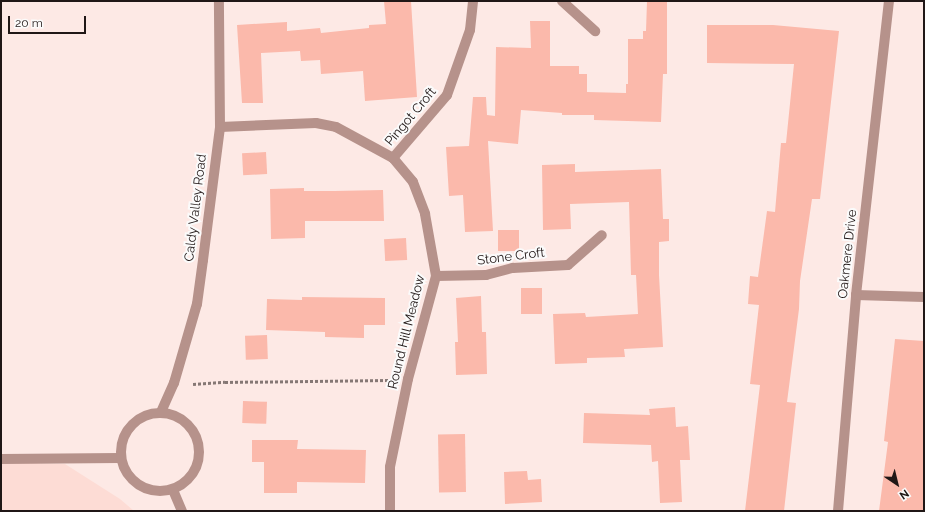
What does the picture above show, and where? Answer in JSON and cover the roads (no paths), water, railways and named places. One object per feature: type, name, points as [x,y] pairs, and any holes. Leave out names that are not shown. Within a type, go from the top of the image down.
[{"type":"street","name":"Caldy Valley Road","points":[[161,412],[174,383],[197,304],[220,127],[219,1]]},
{"type":"street","name":"Pingot Croft","points":[[393,158],[447,95],[470,30],[473,1]]},
{"type":"street","points":[[562,1],[595,31]]},
{"type":"street","name":"Oakmere Drive","points":[[838,511],[856,295],[890,1]]},
{"type":"street","name":"Round Hill Meadow","points":[[220,127],[316,123],[336,127],[393,158],[412,182],[426,214],[436,276],[408,379],[390,467],[390,511]]},
{"type":"street","name":"Stone Croft","points":[[436,276],[486,275],[513,268],[568,265],[602,234]]},
{"type":"street","points":[[856,295],[924,297]]},
{"type":"street","points":[[161,412],[179,418],[193,430],[199,447],[198,465],[188,481],[173,490],[150,491],[130,479],[120,458],[121,441],[130,426],[144,415],[161,412]]},
{"type":"street","points":[[1,459],[120,458]]},
{"type":"street","points":[[173,490],[182,511]]}]
